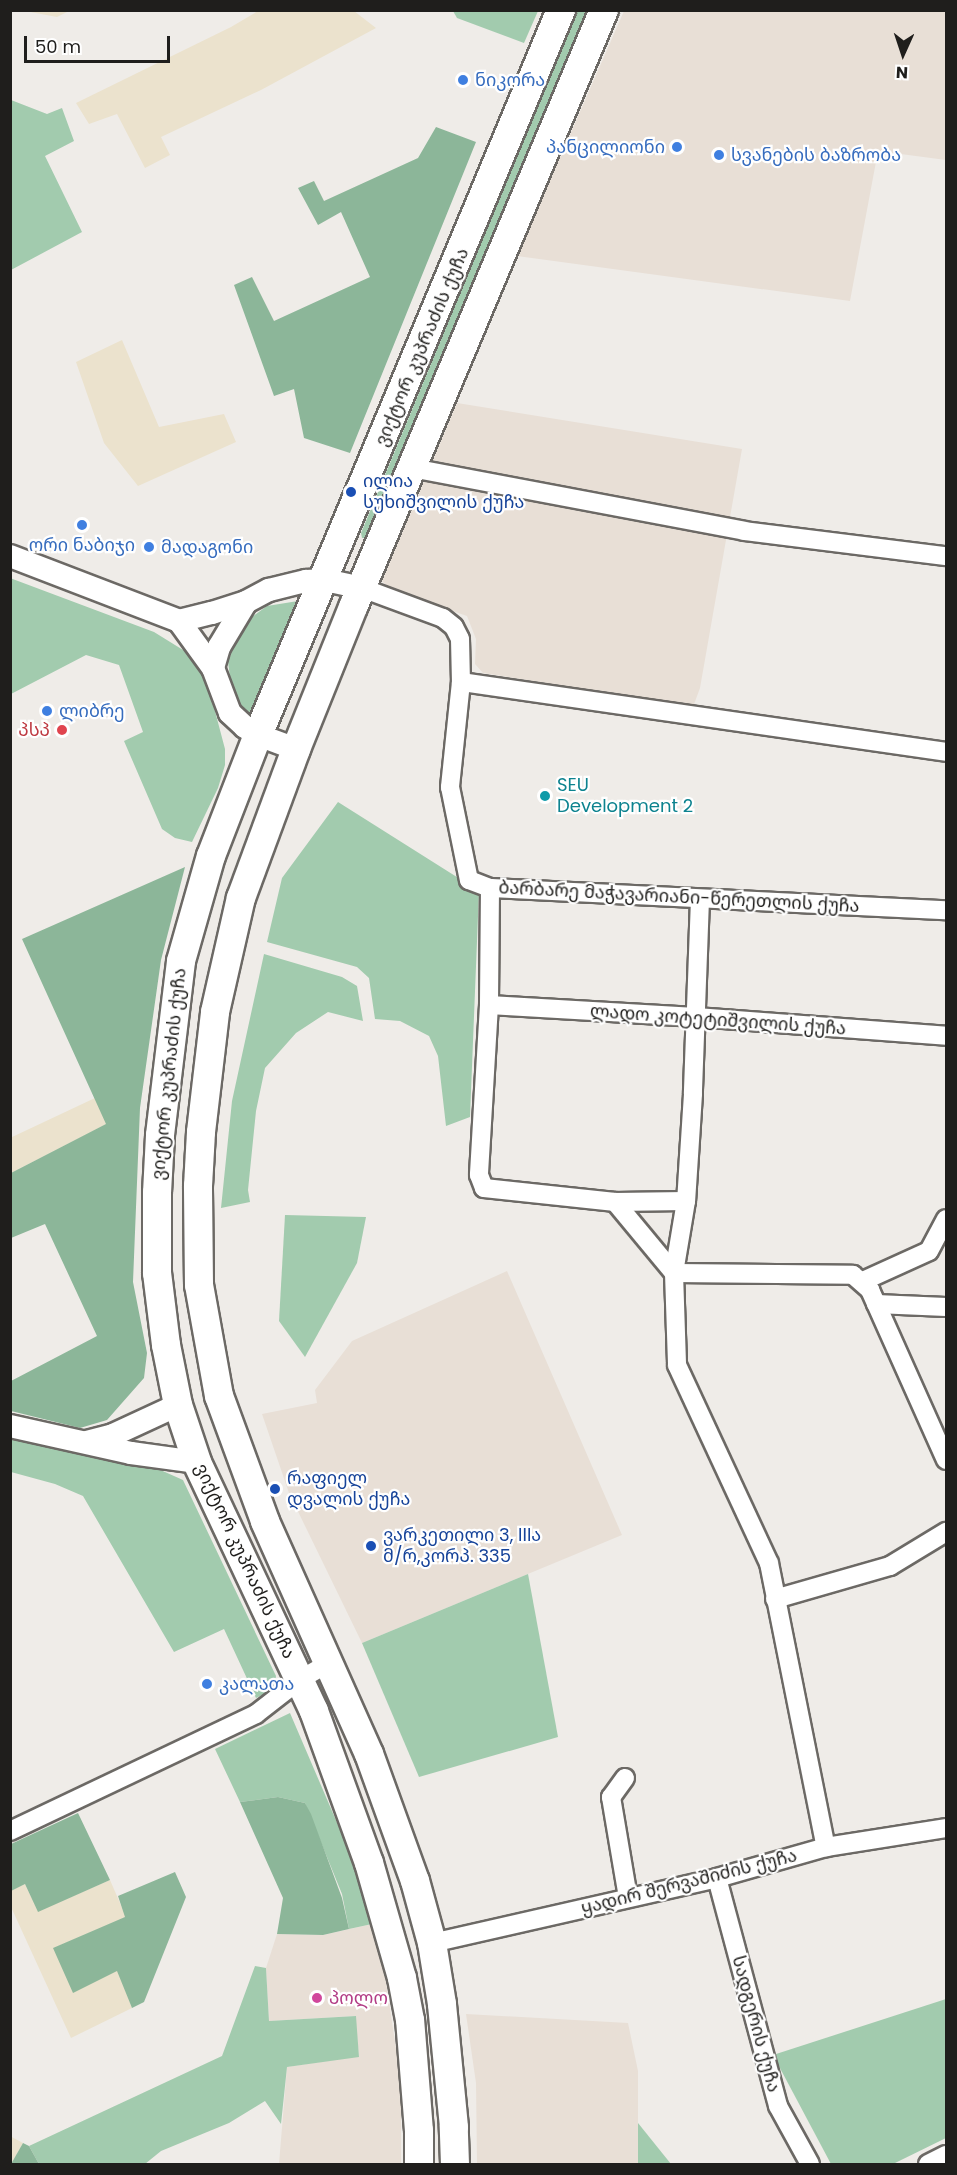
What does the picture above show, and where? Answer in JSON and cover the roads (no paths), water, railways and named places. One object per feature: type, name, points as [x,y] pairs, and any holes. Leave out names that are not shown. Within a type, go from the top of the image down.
[{"type":"main road","name":"ვიქტორ კუპრაძის ქუჩა","points":[[419,2164],[414,2055],[402,1978],[369,1863],[348,1800],[301,1679],[197,1462],[178,1405],[166,1345],[157,1273],[157,1192],[167,1068],[181,961],[193,911],[211,856],[258,735],[325,580],[561,10]]},
{"type":"main road","name":"ვიქტორ კუპრაძის ქუჩა","points":[[454,2164],[454,2127],[448,2053],[432,1943],[405,1849],[379,1779],[330,1662],[265,1521],[234,1443],[219,1396],[199,1285],[198,1186],[215,1012],[241,898],[296,749],[604,10]]},
{"type":"main road","points":[[178,1405],[219,1396]]},
{"type":"main road","points":[[369,1863],[405,1849]]},
{"type":"main road","points":[[419,2131],[454,2127]]},
{"type":"street","points":[[412,468],[744,531],[946,556]]},
{"type":"street","points":[[10,556],[179,621],[213,668],[230,713],[245,728],[296,749]]},
{"type":"street","points":[[179,621],[246,602],[277,588],[306,581],[325,580],[362,588]]},
{"type":"street","name":"ბარბარე მაჭავარიანი-წერეთლის ქუჩა","points":[[362,588],[443,618],[454,627],[460,639],[461,682],[450,787],[469,880],[490,888],[946,910]]},
{"type":"street","points":[[213,668],[219,647],[246,602]]},
{"type":"street","points":[[461,682],[946,752]]},
{"type":"street","points":[[490,888],[489,1005],[479,1175],[484,1188],[615,1202],[686,1201]]},
{"type":"street","points":[[700,899],[686,1201],[674,1273],[677,1365],[769,1563],[826,1847]]},
{"type":"street","name":"ლადო კოტეტიშვილის ქუჩა","points":[[489,1005],[696,1017],[946,1036]]},
{"type":"street","points":[[615,1202],[674,1273],[853,1275],[863,1281],[876,1304],[946,1460]]},
{"type":"street","points":[[863,1281],[929,1251],[946,1219]]},
{"type":"street","points":[[876,1304],[946,1307]]},
{"type":"street","points":[[86,1442],[113,1435],[178,1405]]},
{"type":"street","points":[[10,1426],[131,1453],[197,1462]]},
{"type":"street","points":[[775,1599],[890,1566],[946,1532]]},
{"type":"street","points":[[10,1831],[256,1714],[301,1679],[330,1662]]},
{"type":"street","points":[[625,1779],[611,1797],[628,1898]]},
{"type":"street","name":"ყადირ შერვაშიძის ქუჩა","points":[[432,1943],[717,1878],[826,1847],[946,1828]]},
{"type":"street","name":"სადგერის ქუჩა","points":[[717,1878],[778,2106],[810,2164]]},
{"type":"street","points":[[928,2164],[946,2155]]},
{"type":"place","name":"ნიკორა","points":[[463,80]]},
{"type":"place","name":"პანცილიონი","points":[[677,147]]},
{"type":"place","name":"სვანების ბაზრობა","points":[[719,155]]},
{"type":"place","name":"ილია სუხიშვილის ქუჩა","points":[[351,492]]},
{"type":"place","name":"ორი ნაბიჯი","points":[[82,525]]},
{"type":"place","name":"მადაგონი","points":[[149,547]]},
{"type":"place","name":"ლიბრე","points":[[47,711]]},
{"type":"place","name":"პსპ","points":[[62,730]]},
{"type":"place","name":"SEU Development 2","points":[[545,796]]},
{"type":"place","name":"რაფიელ დვალის ქუჩა","points":[[275,1489]]},
{"type":"place","name":"ვარკეთილი 3, IIIა მ/რ,კორპ. 335","points":[[371,1546]]},
{"type":"place","name":"კალათა","points":[[207,1684]]},
{"type":"place","name":"პოლო","points":[[317,1998]]}]
